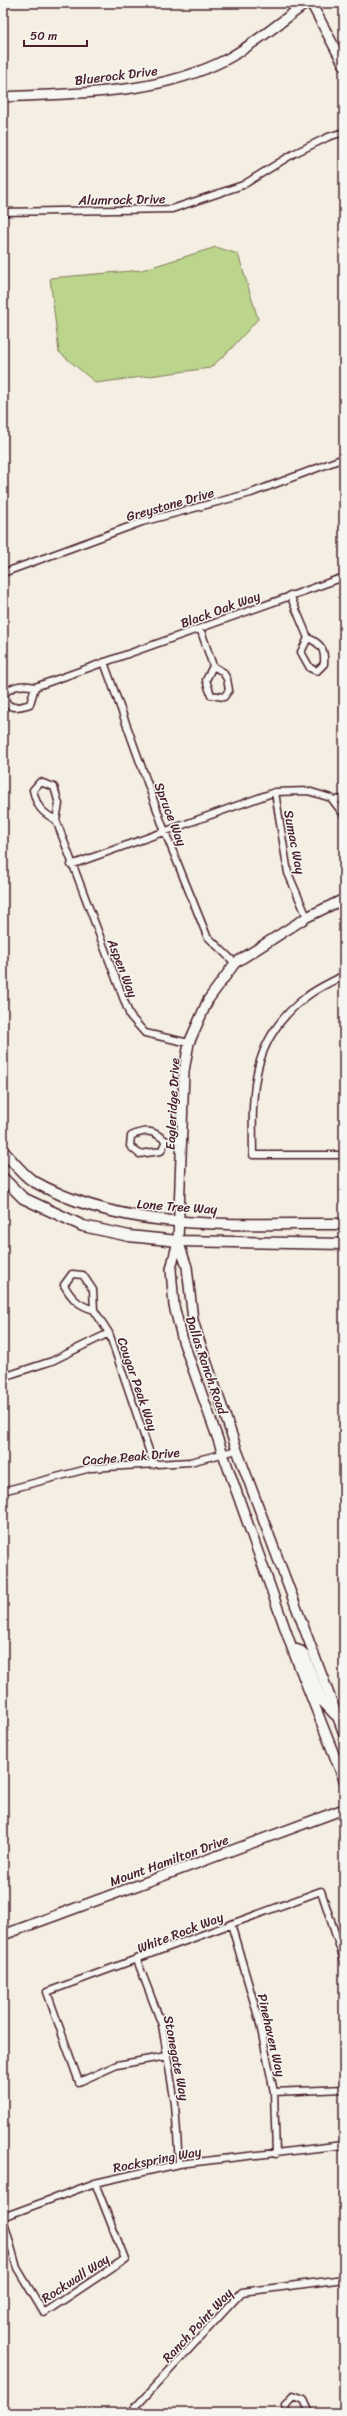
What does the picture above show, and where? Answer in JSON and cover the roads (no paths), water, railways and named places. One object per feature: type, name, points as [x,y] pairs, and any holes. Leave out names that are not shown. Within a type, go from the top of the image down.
[{"type":"main road","name":"Lone Tree Way","points":[[3,1151],[32,1180],[84,1204],[126,1216],[179,1221],[344,1224]]},
{"type":"main road","points":[[3,1178],[24,1198],[83,1226],[128,1236],[178,1241],[344,1244]]},
{"type":"street","name":"Bluerock Drive","points":[[3,96],[102,92],[143,87],[185,77],[228,58],[307,3]]},
{"type":"street","points":[[311,3],[344,66]]},
{"type":"street","name":"Alumrock Drive","points":[[3,212],[172,209],[243,185],[293,154],[328,137],[344,132]]},
{"type":"street","name":"Greystone Drive","points":[[3,573],[142,522],[252,493],[344,458]]},
{"type":"street","name":"Black Oak Way","points":[[35,687],[344,577]]},
{"type":"street","points":[[290,595],[308,638],[319,643],[325,651],[324,664],[317,671],[310,668],[301,652],[308,638]]},
{"type":"street","points":[[200,628],[213,666],[222,672],[227,679],[228,690],[224,698],[211,695],[206,680],[213,666]]},
{"type":"street","name":"Spruce Way","points":[[104,662],[165,832],[208,936],[235,963]]},
{"type":"street","points":[[25,684],[35,687],[30,704],[16,709],[10,707],[5,700],[5,693],[12,687],[25,684]]},
{"type":"street","points":[[40,782],[54,787],[59,804],[56,820],[42,813],[37,806],[33,790],[40,782]]},
{"type":"street","points":[[71,865],[275,792],[308,791],[335,800],[344,799]]},
{"type":"street","name":"Sumac Way","points":[[275,792],[288,873],[308,917]]},
{"type":"street","points":[[335,800],[344,815]]},
{"type":"street","name":"Aspen Way","points":[[56,820],[71,865],[130,1016],[145,1033],[189,1042]]},
{"type":"street","name":"Eagleridge Drive","points":[[178,1241],[183,1140],[184,1071],[189,1042],[208,1000],[235,963],[308,917],[344,899]]},
{"type":"street","points":[[344,976],[307,996],[277,1026],[260,1057],[252,1105],[253,1155],[344,1155]]},
{"type":"street","points":[[166,1141],[161,1151],[153,1153],[139,1154],[130,1146],[131,1136],[143,1130],[154,1131],[166,1141],[183,1140]]},
{"type":"street","name":"Dallas Ranch Road","points":[[178,1241],[187,1267],[197,1334],[237,1450],[344,1734]]},
{"type":"street","name":"Dallas Ranch Road","points":[[178,1241],[171,1269],[174,1306],[183,1341],[292,1648],[344,1780]]},
{"type":"street","points":[[72,1274],[83,1275],[93,1290],[94,1310],[81,1306],[72,1298],[64,1285],[72,1274]]},
{"type":"street","name":"Cougar Peak Way","points":[[94,1310],[109,1333],[154,1466]]},
{"type":"street","points":[[3,1377],[52,1361],[109,1333]]},
{"type":"street","name":"Cache Peak Drive","points":[[3,1491],[91,1468],[154,1466],[190,1462],[224,1455],[237,1450]]},
{"type":"street","points":[[292,1648],[301,1651],[304,1654],[322,1701],[338,1718]]},
{"type":"street","name":"Mount Hamilton Drive","points":[[3,1935],[344,1809]]},
{"type":"street","name":"White Rock Way","points":[[167,2056],[117,2065],[79,2082],[47,1992],[321,1891],[344,1960]]},
{"type":"street","name":"Pinehaven Way","points":[[231,1924],[259,2020],[274,2092],[276,2154]]},
{"type":"street","name":"Stonegate Way","points":[[137,1960],[162,2025],[175,2104],[179,2164]]},
{"type":"street","points":[[274,2092],[344,2089]]},
{"type":"street","name":"Rockspring Way","points":[[3,2217],[95,2183],[179,2164],[344,2145]]},
{"type":"street","name":"Rockwall Way","points":[[3,2217],[17,2268],[44,2313],[125,2259],[95,2183]]},
{"type":"street","name":"Ranch Point Way","points":[[130,2413],[242,2292],[344,2279]]},
{"type":"street","points":[[286,2413],[285,2405],[293,2396],[304,2400],[310,2413]]}]
